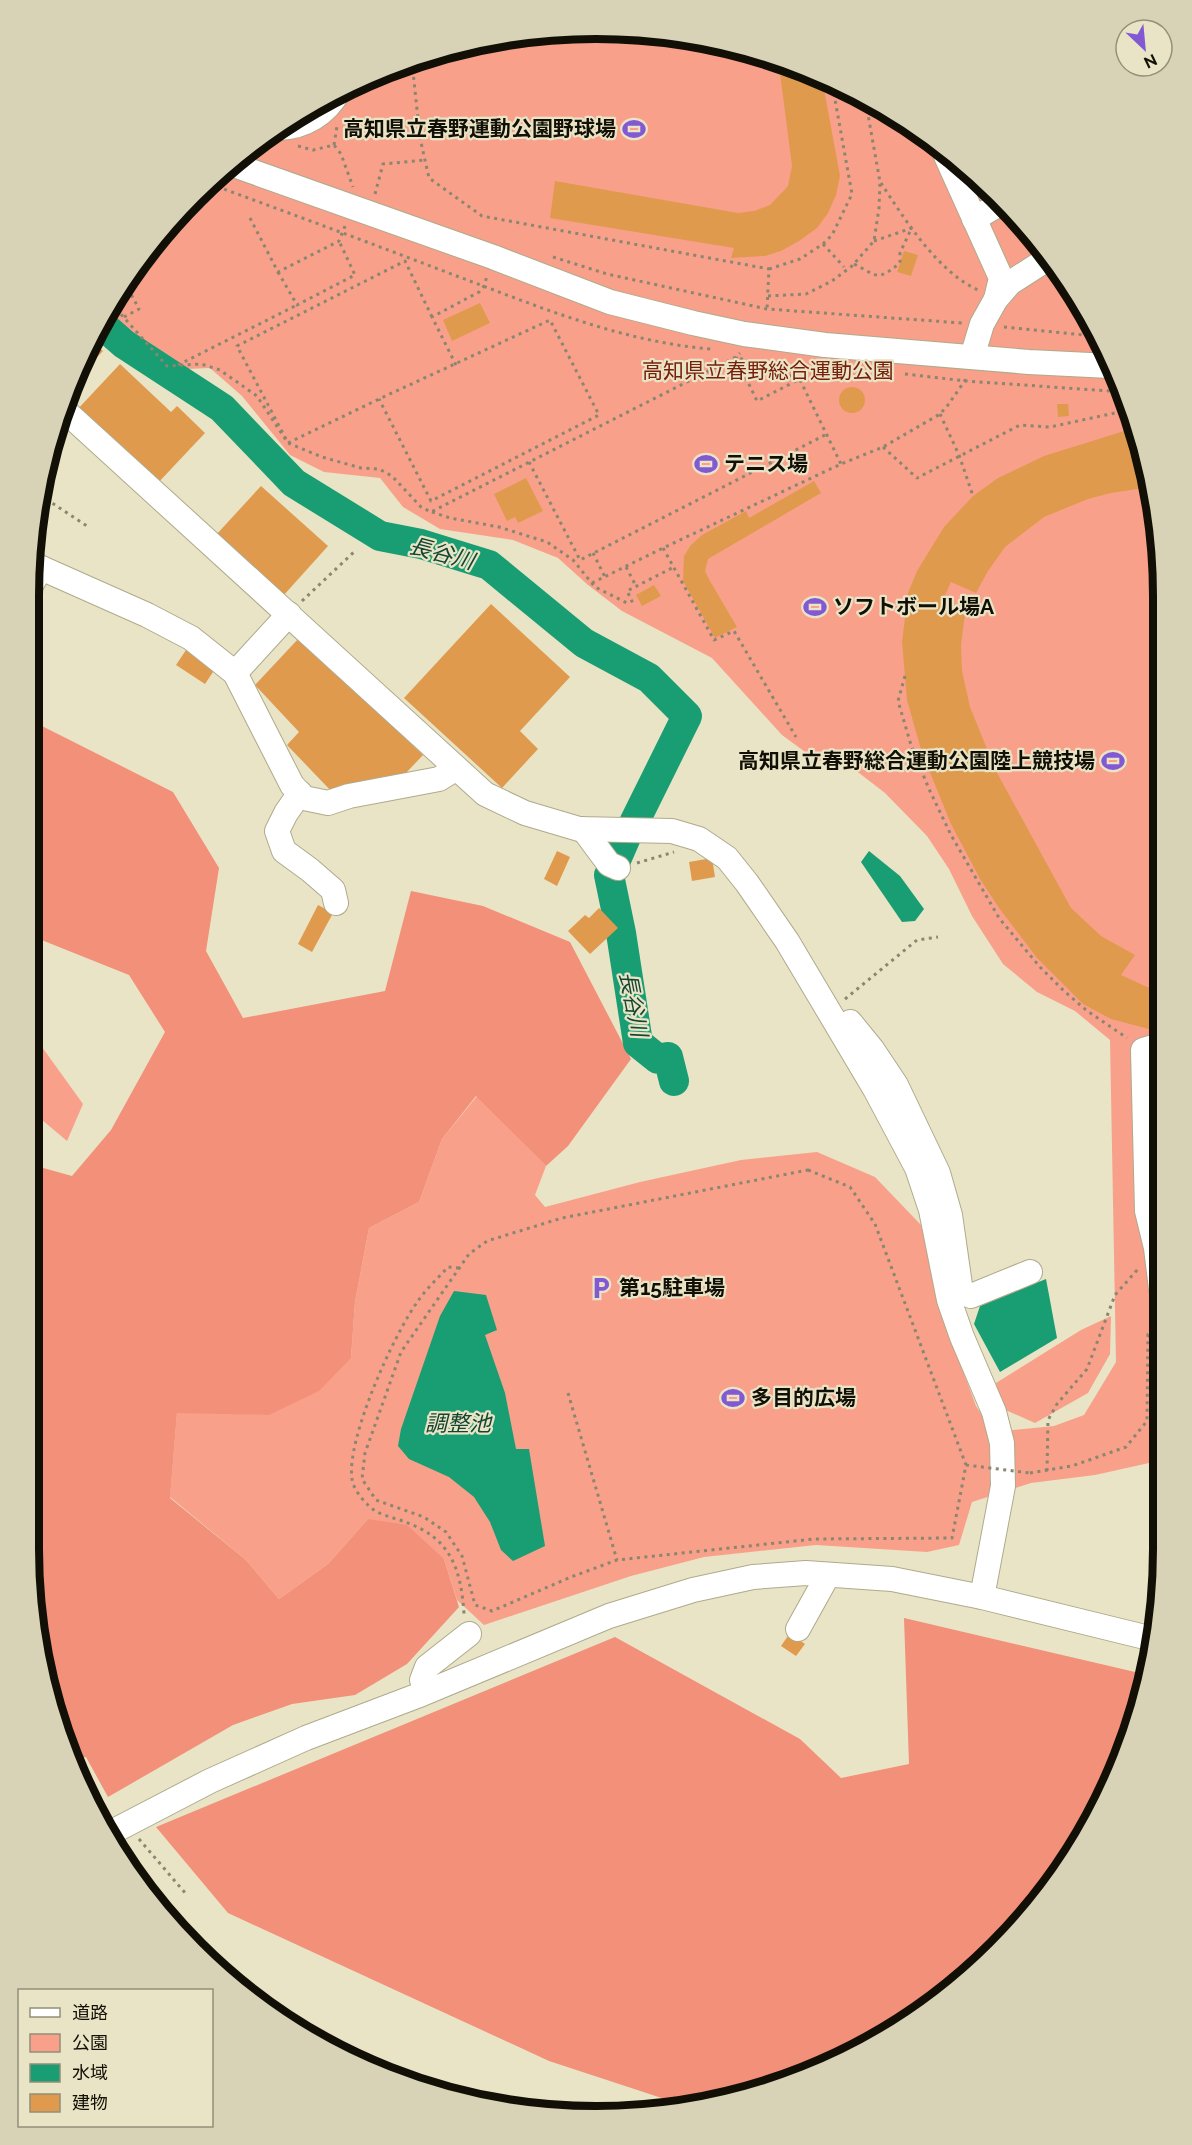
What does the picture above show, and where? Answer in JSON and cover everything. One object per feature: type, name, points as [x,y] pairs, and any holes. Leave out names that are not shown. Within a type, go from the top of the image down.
[{"type":"street","points":[[309,119],[326,110]]},
{"type":"street","points":[[241,167],[353,200],[610,302],[744,334],[825,345],[1103,366]]},
{"type":"street","points":[[952,168],[1001,275],[996,299]]},
{"type":"street","points":[[974,219],[995,207]]},
{"type":"street","points":[[972,357],[982,324],[996,299],[1010,283],[1042,263]]},
{"type":"street","points":[[70,415],[484,794],[525,813],[583,829],[672,831],[699,839],[727,858],[747,883],[793,950],[875,1089],[918,1168],[931,1210],[950,1300],[962,1337],[994,1412],[1002,1443],[1003,1486],[981,1597]]},
{"type":"street","points":[[40,575],[147,615],[191,638],[234,673],[292,785],[304,798],[328,804],[350,796],[439,778],[455,769]]},
{"type":"street","points":[[234,673],[289,614]]},
{"type":"street","points":[[300,793],[277,831],[284,851],[333,890],[336,903]]},
{"type":"street","points":[[583,829],[609,864],[618,868]]},
{"type":"street","points":[[793,950],[820,976],[837,1006],[872,1049],[896,1085],[938,1173],[950,1215],[961,1292],[971,1296],[1030,1272]]},
{"type":"street","points":[[1152,1047],[1148,1211],[1153,1234]]},
{"type":"street","points":[[119,1828],[210,1781],[296,1743],[609,1616],[693,1590],[753,1577],[806,1574],[892,1580],[981,1597],[1146,1637]]},
{"type":"street","points":[[798,1629],[828,1575]]},
{"type":"street","points":[[428,1691],[422,1680],[428,1667],[469,1634]]},
{"type":"path","points":[[413,70],[420,138],[429,178],[482,216],[769,269],[800,259],[823,244],[832,235],[852,194],[834,92]]},
{"type":"path","points":[[867,110],[880,182],[874,241]]},
{"type":"path","points":[[175,366],[355,275],[339,241],[353,200],[341,154],[334,145],[313,150],[286,140],[284,135]]},
{"type":"path","points":[[374,198],[383,165],[425,160]]},
{"type":"path","points":[[880,182],[938,261],[965,284],[996,299]]},
{"type":"path","points":[[250,218],[297,305]]},
{"type":"path","points":[[768,296],[806,294],[832,281],[854,264],[874,241],[912,227]]},
{"type":"path","points":[[854,264],[876,275],[884,276],[900,263],[900,253],[912,227]]},
{"type":"path","points":[[278,272],[339,241]]},
{"type":"path","points":[[823,244],[844,267]]},
{"type":"path","points":[[551,256],[607,274],[767,309],[982,324],[1088,335]]},
{"type":"path","points":[[432,317],[479,292],[484,286],[493,257]]},
{"type":"path","points":[[288,443],[237,346],[405,261],[456,365]]},
{"type":"path","points":[[767,309],[769,269]]},
{"type":"path","points":[[124,317],[139,309],[130,292]]},
{"type":"path","points":[[118,311],[167,366],[201,364],[219,370],[237,381],[256,396],[288,443],[322,457],[361,468],[379,469],[392,476],[421,507],[431,512],[499,527],[547,542],[573,560],[595,587],[627,603],[632,601],[627,591],[674,567]]},
{"type":"path","points":[[288,443],[379,399],[550,320],[598,415],[430,501],[379,399]]},
{"type":"path","points":[[431,512],[736,357],[741,352],[744,334]]},
{"type":"path","points":[[736,357],[757,401],[800,379]]},
{"type":"path","points":[[736,357],[800,379],[841,464]]},
{"type":"path","points":[[592,583],[841,464],[883,447],[940,414],[966,381],[972,357]]},
{"type":"path","points":[[883,447],[917,478],[1020,425],[1050,427],[1122,413]]},
{"type":"path","points":[[940,414],[959,455],[974,496]]},
{"type":"path","points":[[529,462],[580,560],[827,434]]},
{"type":"path","points":[[48,500],[90,528]]},
{"type":"path","points":[[663,548],[714,640],[734,631],[796,736]]},
{"type":"path","points":[[289,614],[355,550]]},
{"type":"path","points":[[593,553],[605,577]]},
{"type":"path","points":[[626,567],[636,586]]},
{"type":"path","points":[[905,676],[898,701],[911,745],[951,835],[999,918],[1040,967],[1086,1010],[1152,1047]]},
{"type":"path","points":[[618,868],[675,852]]},
{"type":"path","points":[[837,1006],[917,940],[938,938]]},
{"type":"path","points":[[808,1170],[850,1187],[875,1224],[966,1465],[952,1538],[814,1539],[617,1560],[492,1611],[475,1605],[462,1556],[446,1533],[424,1517],[376,1500],[362,1479],[365,1453],[401,1352],[469,1254],[487,1240],[562,1218],[808,1170]]},
{"type":"path","points":[[1047,1471],[1048,1420],[1057,1404],[1087,1369],[1115,1295],[1153,1251]]},
{"type":"path","points":[[459,1268],[447,1267],[418,1301],[391,1346],[357,1439],[352,1479],[357,1492],[370,1508],[432,1534],[444,1546],[452,1558],[457,1575],[469,1634]]},
{"type":"path","points":[[966,1465],[1030,1473],[1072,1466],[1126,1447],[1147,1421],[1148,1334],[1153,1329]]},
{"type":"path","points":[[1148,1334],[1153,1339]]},
{"type":"path","points":[[568,1393],[617,1560]]},
{"type":"path","points":[[119,1828],[186,1894]]},
{"type":"green space","name":"高知県立春野総合運動公園","points":[[596,39],[669,44],[740,58],[809,81],[874,114],[935,154],[990,202],[1015,229],[1059,287],[1096,350],[1111,383],[1134,452],[1148,523],[1153,596],[1153,1466],[1149,1463],[1095,1475],[1031,1483],[972,1502],[959,1545],[927,1552],[816,1545],[704,1557],[631,1576],[484,1625],[457,1600],[444,1559],[368,1519],[328,1564],[279,1599],[246,1560],[170,1497],[177,1412],[269,1415],[351,1358],[355,1302],[369,1228],[419,1202],[442,1139],[477,1096],[546,1166],[535,1195],[545,1207],[640,1182],[741,1160],[817,1152],[875,1177],[921,1225],[944,1320],[976,1406],[993,1432],[1054,1426],[1084,1415],[1116,1362],[1110,1040],[1075,1011],[1037,992],[1003,964],[972,916],[949,869],[927,836],[885,793],[850,766],[816,760],[782,735],[712,658],[622,611],[558,558],[513,540],[440,529],[403,507],[380,478],[324,472],[290,455],[242,396],[210,368],[165,370],[111,323],[154,257],[202,202],[229,177],[287,133],[350,96],[383,81],[452,58],[523,44]]},
{"type":"green space","points":[[39,1043],[83,1104],[67,1141],[39,1117]]},
{"type":"green space","points":[[1111,1316],[1110,1354],[1088,1393],[1035,1423],[1001,1408],[996,1383],[1081,1330]]},
{"type":"shaded area","points":[[39,725],[173,792],[219,868],[206,951],[243,1018],[385,991],[411,891],[483,906],[570,942],[631,1059],[568,1146],[546,1166],[476,1096],[442,1139],[419,1202],[369,1228],[355,1302],[351,1358],[319,1391],[269,1415],[177,1413],[170,1498],[246,1560],[279,1599],[328,1564],[368,1519],[407,1525],[444,1559],[459,1607],[407,1664],[355,1695],[292,1704],[233,1725],[108,1797],[86,1757],[80,1758],[58,1693],[44,1622],[39,1549],[39,1167],[72,1176],[111,1130],[165,1032],[129,975],[39,939]]},
{"type":"shaded area","points":[[904,1618],[1139,1673],[1111,1762],[1078,1828],[1038,1888],[1015,1916],[963,1968],[905,2012],[842,2049],[809,2064],[740,2087],[670,2101],[549,2061],[228,1913],[156,1827],[615,1637],[800,1739],[841,1778],[909,1764]]},
{"type":"water","points":[[869,851],[900,876],[924,909],[915,921],[902,922],[861,862]]},
{"type":"water","points":[[1046,1279],[1057,1338],[1000,1372],[974,1324],[980,1306]]},
{"type":"water","name":"調整池","points":[[454,1291],[486,1295],[497,1330],[485,1335],[505,1393],[516,1449],[529,1449],[545,1546],[513,1561],[501,1550],[490,1522],[474,1497],[449,1477],[409,1459],[398,1446],[401,1429],[440,1316]]},
{"type":"building","points":[[780,71],[824,88],[840,176],[836,195],[828,213],[817,228],[799,241],[781,251],[765,256],[731,258],[734,248],[550,218],[555,181],[738,213],[754,211],[770,205],[788,186],[792,166]]},
{"type":"building","points":[[904,251],[918,255],[911,276],[897,272]]},
{"type":"building","points":[[480,303],[490,323],[452,341],[443,320]]},
{"type":"building","points":[[98,347],[103,351],[89,366]]},
{"type":"building","points":[[120,364],[171,412],[177,406],[205,433],[156,485],[76,411]]},
{"type":"building","points":[[852,387],[861,391],[865,400],[861,409],[852,413],[843,409],[839,400],[843,391]]},
{"type":"building","points":[[1057,404],[1068,404],[1069,416],[1058,417]]},
{"type":"building","points":[[1127,430],[1142,488],[1088,499],[1044,517],[1005,547],[976,593],[951,582],[941,604],[965,614],[961,645],[962,671],[970,707],[996,771],[1071,908],[1101,936],[1135,955],[1121,975],[1153,988],[1153,1030],[1111,1019],[1083,1004],[1037,958],[999,908],[980,879],[951,824],[922,753],[907,700],[902,642],[908,593],[917,571],[944,527],[973,496],[998,478],[1044,456]]},
{"type":"building","points":[[526,478],[543,511],[518,523],[515,517],[507,521],[494,494]]},
{"type":"building","points":[[814,481],[821,493],[708,559],[705,571],[737,627],[715,638],[683,581],[684,556],[691,545],[702,535],[746,511],[749,518]]},
{"type":"building","points":[[261,486],[328,546],[283,596],[216,535]]},
{"type":"building","points":[[654,585],[661,596],[642,606],[636,595]]},
{"type":"building","points":[[491,604],[570,677],[520,731],[538,749],[502,788],[404,698]]},
{"type":"building","points":[[299,638],[423,755],[405,774],[334,794],[287,745],[299,732],[255,685]]},
{"type":"building","points":[[188,647],[217,666],[205,684],[176,665]]},
{"type":"building","points":[[557,851],[570,857],[557,886],[544,879]]},
{"type":"building","points":[[712,858],[715,877],[692,881],[689,862]]},
{"type":"building","points":[[318,905],[333,913],[312,952],[298,944]]},
{"type":"building","points":[[599,908],[618,928],[590,954],[568,931],[585,915],[589,918]]},
{"type":"building","points":[[790,1633],[805,1644],[796,1656],[781,1646]]},
{"type":"waterway","name":"長谷川","points":[[107,329],[124,344],[222,408],[294,483],[380,536],[421,544],[489,565],[584,643],[649,678],[687,716],[634,823]]},
{"type":"waterway","name":"長谷川","points":[[616,860],[626,837]]},
{"type":"waterway","name":"長谷川","points":[[611,872],[609,875],[621,933],[638,1043],[658,1059],[668,1057],[674,1081]]},
{"type":"place","name":"高知県立春野運動公園野球場","points":[[634,129]]},
{"type":"place","name":"テニス場","points":[[706,464]]},
{"type":"place","name":"ソフトボール場A","points":[[815,607]]},
{"type":"place","name":"高知県立春野総合運動公園陸上競技場","points":[[1113,761]]},
{"type":"place","name":"第15駐車場","points":[[601,1288]]},
{"type":"place","name":"多目的広場","points":[[733,1398]]}]
